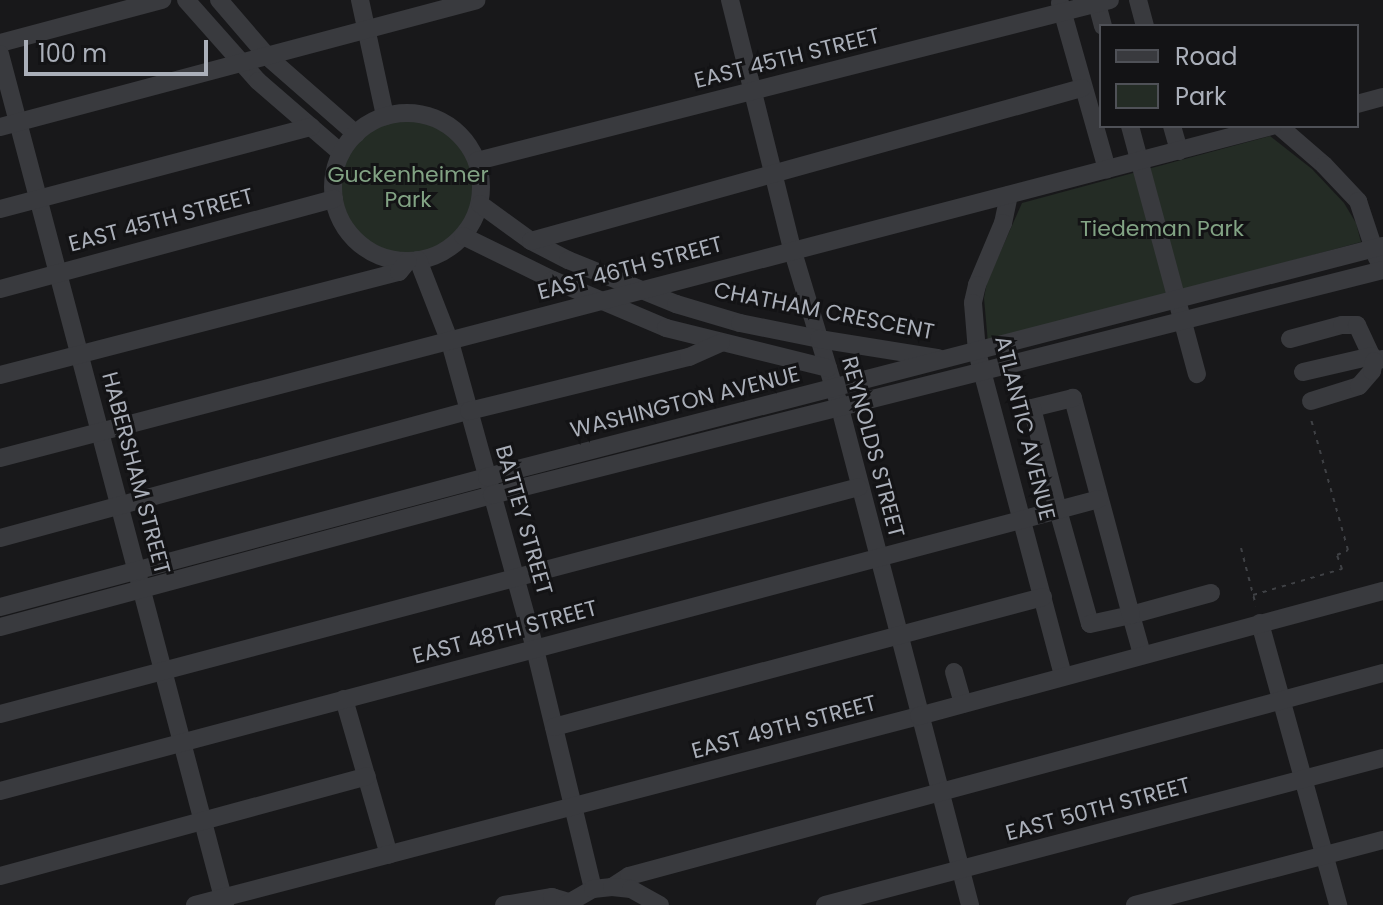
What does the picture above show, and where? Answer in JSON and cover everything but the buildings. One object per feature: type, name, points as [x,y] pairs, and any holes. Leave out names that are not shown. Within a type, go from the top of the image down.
[{"type":"street","points":[[0,43],[162,0]]},
{"type":"street","points":[[186,0],[242,64],[341,153]]},
{"type":"street","points":[[219,0],[268,57],[356,134]]},
{"type":"street","points":[[360,0],[385,116]]},
{"type":"street","points":[[9,124],[476,0]]},
{"type":"street","name":"REYNOLDS STREET","points":[[730,0],[793,252],[840,408],[970,905]]},
{"type":"street","points":[[1138,0],[1144,24]]},
{"type":"street","points":[[1101,1],[1103,24]]},
{"type":"street","name":"EAST 45TH STREET","points":[[477,161],[753,91],[1061,6],[1101,1]]},
{"type":"street","points":[[1061,6],[1107,169]]},
{"type":"street","name":"HABERSHAM STREET","points":[[0,54],[9,124],[38,199],[224,901]]},
{"type":"street","points":[[531,241],[1082,88]]},
{"type":"street","points":[[1359,103],[1383,97]]},
{"type":"street","points":[[407,113],[430,116],[450,126],[467,142],[477,161],[480,204],[463,236],[439,254],[413,260],[386,258],[357,242],[338,215],[334,175],[341,153],[356,134],[385,116],[407,113]]},
{"type":"street","points":[[0,209],[311,127]]},
{"type":"street","points":[[1131,128],[1197,374]]},
{"type":"street","points":[[1173,128],[1179,151]]},
{"type":"street","name":"EAST 46TH STREET","points":[[0,458],[1265,128]]},
{"type":"street","points":[[1281,128],[1324,165],[1358,201],[1378,248],[1382,274]]},
{"type":"street","name":"ATLANTIC AVENUE","points":[[1009,195],[1003,223],[977,285],[973,303],[977,352],[1063,676]]},
{"type":"street","name":"EAST 45TH STREET","points":[[0,289],[334,199]]},
{"type":"street","name":"CHATHAM CRESCENT","points":[[480,204],[531,241],[636,290],[740,323],[946,359]]},
{"type":"street","points":[[463,236],[598,300],[666,328],[828,368]]},
{"type":"street","name":"WASHINGTON AVENUE","points":[[0,607],[138,578],[489,486],[1177,297],[1378,248]]},
{"type":"street","points":[[0,375],[399,272],[413,260]]},
{"type":"street","name":"BATTEY STREET","points":[[413,260],[450,342],[535,649],[574,807],[603,888]]},
{"type":"street","name":"WASHINGTON AVENUE","points":[[489,486],[840,408],[1382,274]]},
{"type":"street","points":[[1290,339],[1342,325],[1357,325],[1376,359],[1372,371],[1359,386],[1309,405]]},
{"type":"street","points":[[0,538],[469,411],[689,357],[721,343]]},
{"type":"street","points":[[1303,372],[1376,359]]},
{"type":"street","points":[[1142,654],[1131,615],[1099,499],[1073,398],[1032,408],[1090,624],[1131,615],[1211,593]]},
{"type":"street","points":[[0,714],[859,487]]},
{"type":"street","name":"EAST 48TH STREET","points":[[0,791],[1099,499]]},
{"type":"street","name":"WASHINGTON AVENUE","points":[[0,627],[138,578]]},
{"type":"street","name":"EAST 49TH STREET","points":[[195,905],[224,901],[1383,591]]},
{"type":"street","points":[[554,727],[1043,597]]},
{"type":"street","points":[[1260,623],[1338,905]]},
{"type":"street","points":[[504,905],[552,897],[566,904],[629,876],[1383,673]]},
{"type":"street","points":[[960,674],[969,702]]},
{"type":"street","points":[[344,699],[389,855]]},
{"type":"street","name":"EAST 50TH STREET","points":[[825,905],[1383,758]]},
{"type":"street","points":[[0,876],[367,776]]},
{"type":"street","points":[[1135,905],[1383,840]]},
{"type":"street","points":[[603,888],[631,889],[660,905]]},
{"type":"path","points":[[1253,595],[1342,569],[1337,555],[1348,550],[1309,405]]},
{"type":"path","points":[[1241,548],[1260,623]]},
{"type":"green space","name":"Guckenheimer Park","points":[[407,113],[435,119],[459,135],[475,159],[481,187],[475,215],[459,239],[435,255],[407,261],[379,255],[355,239],[339,215],[333,187],[339,159],[355,135],[379,119]]},
{"type":"green space","name":"Tiedeman Park","points":[[1270,136],[1312,169],[1344,203],[1356,223],[1361,242],[988,343],[984,298],[987,282],[1022,203]]}]
